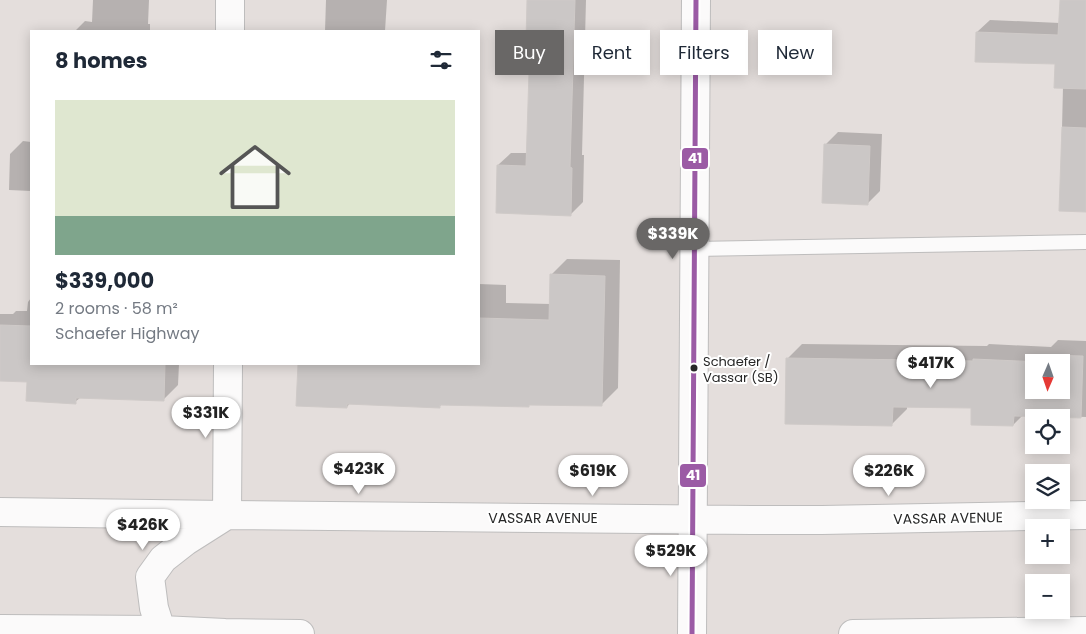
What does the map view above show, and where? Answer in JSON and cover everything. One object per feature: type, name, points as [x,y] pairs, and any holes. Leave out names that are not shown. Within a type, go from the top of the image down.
[{"type":"street","points":[[230,0],[230,30]]},
{"type":"street","points":[[692,634],[696,0]]},
{"type":"street","points":[[161,630],[154,608],[150,577],[163,559],[186,541],[226,515],[228,365]]},
{"type":"street","name":"VASSAR AVENUE","points":[[0,512],[693,520],[822,520],[1086,515]]},
{"type":"street","points":[[0,629],[161,630],[225,634],[300,634]]},
{"type":"street","points":[[853,634],[1086,631]]},
{"type":"lane","points":[[694,249],[1086,242]]},
{"type":"building","points":[[527,0],[575,0],[570,167],[572,168],[571,216],[496,213],[497,165],[526,166],[529,75],[564,75],[564,30],[526,30]]},
{"type":"building","points":[[1060,0],[1086,0],[1086,89],[1054,88],[1055,64],[975,62],[976,32],[1058,35]]},
{"type":"building","points":[[1062,127],[1086,128],[1086,212],[1059,211]]},
{"type":"building","points":[[824,144],[870,146],[868,205],[822,203]]},
{"type":"building","points":[[550,274],[605,276],[602,406],[440,405],[440,408],[347,404],[347,408],[296,406],[298,365],[480,365],[480,318],[549,320]]},
{"type":"building","points":[[0,325],[30,326],[30,365],[165,365],[164,401],[76,398],[76,404],[26,401],[27,382],[0,381]]},
{"type":"building","points":[[1070,356],[1083,356],[1081,418],[1070,418],[1070,409],[1025,409],[1025,416],[1014,416],[1013,426],[971,425],[971,408],[893,407],[892,426],[785,424],[786,358],[973,361],[973,359],[1025,361],[1025,399],[1070,399]]},
{"type":"transit line","name":"41","points":[[692,634],[696,0]]},
{"type":"place","name":"Schaefer / Vassar (SB)","points":[[694,368]]}]
